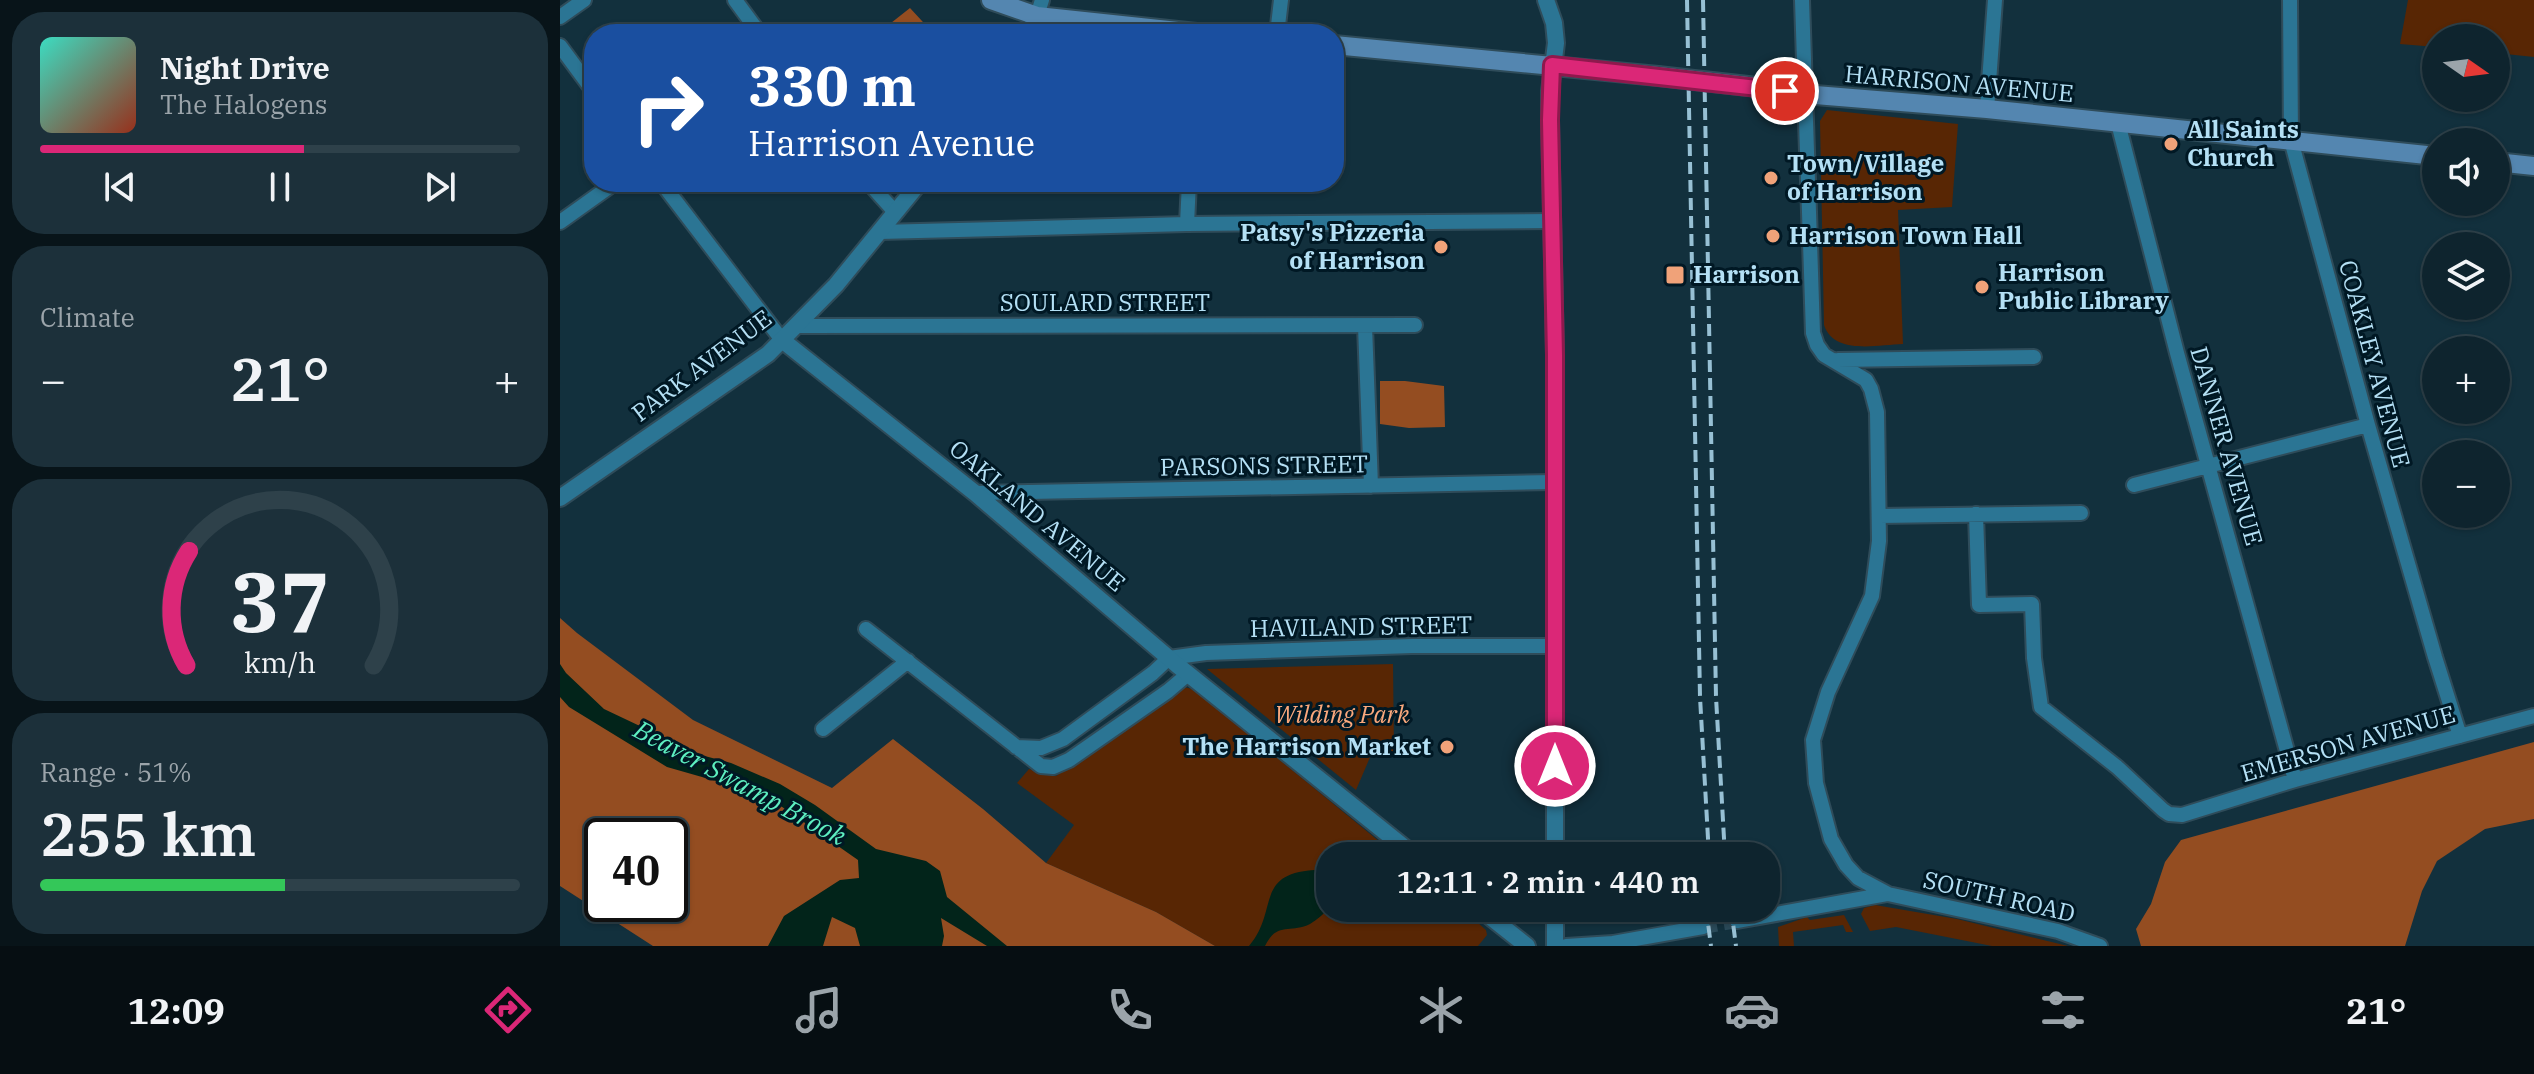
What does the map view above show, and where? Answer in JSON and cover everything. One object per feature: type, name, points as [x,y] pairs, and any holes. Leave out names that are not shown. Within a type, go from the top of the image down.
[{"type":"main road","points":[[991,0],[1137,24]]},
{"type":"main road","name":"HARRISON AVENUE","points":[[1344,46],[2422,154]]},
{"type":"main road","points":[[2510,163],[2534,166]]},
{"type":"street","points":[[560,17],[584,0]]},
{"type":"street","points":[[735,0],[753,24]]},
{"type":"street","points":[[1278,24],[1281,0]]},
{"type":"street","points":[[1546,0],[1554,23],[1556,43],[1550,106],[1555,355],[1555,842]]},
{"type":"street","points":[[1802,0],[1811,319],[1817,345],[1833,361],[1866,380],[1875,400],[1879,516],[1872,596],[1828,692],[1813,740],[1816,783],[1831,839],[1846,865],[1858,878],[1888,894]]},
{"type":"street","points":[[1987,109],[1995,0]]},
{"type":"street","name":"COAKLEY AVENUE","points":[[2290,0],[2291,140],[2368,425],[2460,736]]},
{"type":"street","points":[[560,46],[584,78]]},
{"type":"street","name":"DANNER AVENUE","points":[[2118,123],[2177,353],[2295,780]]},
{"type":"street","points":[[560,222],[602,192]]},
{"type":"street","name":"OAKLAND AVENUE","points":[[669,192],[782,340],[975,493],[1188,674],[1398,842]]},
{"type":"street","points":[[877,192],[895,212]]},
{"type":"street","name":"PARK AVENUE","points":[[560,498],[768,354],[836,285],[912,192]]},
{"type":"street","points":[[1187,224],[1189,192]]},
{"type":"street","points":[[879,232],[1187,224],[1551,221]]},
{"type":"street","name":"SOULARD STREET","points":[[795,326],[1415,325]]},
{"type":"street","points":[[1365,326],[1371,486]]},
{"type":"street","points":[[1833,361],[2034,357]]},
{"type":"street","points":[[2134,485],[2368,425]]},
{"type":"street","name":"PARSONS STREET","points":[[975,493],[1553,482]]},
{"type":"street","points":[[1879,516],[2081,513]]},
{"type":"street","name":"EMERSON AVENUE","points":[[1976,514],[1979,605],[2032,604],[2034,658],[2041,707],[2117,767],[2163,810],[2174,815],[2534,716]]},
{"type":"street","points":[[866,629],[1041,766],[1053,767],[1069,760],[1188,674]]},
{"type":"street","name":"HAVILAND STREET","points":[[1169,658],[1206,653],[1412,646],[1554,646]]},
{"type":"street","points":[[1016,747],[1041,748],[1063,739],[1169,658]]},
{"type":"street","points":[[823,729],[908,661]]},
{"type":"street","points":[[1780,913],[1888,894]]},
{"type":"street","name":"SOUTH ROAD","points":[[1888,894],[2058,931],[2100,946]]},
{"type":"street","points":[[1497,922],[1527,946]]},
{"type":"street","points":[[1555,922],[1555,946]]},
{"type":"street","points":[[1566,946],[1613,943],[1703,927]]},
{"type":"green space","points":[[2408,0],[2534,0],[2534,57],[2510,54],[2510,24],[2422,24],[2422,46],[2400,44]]},
{"type":"green space","points":[[1827,110],[1958,124],[1952,207],[1898,210],[1903,344],[1846,344],[1837,341],[1824,325],[1820,121]]},
{"type":"green space","name":"Wilding Park","points":[[1393,664],[1394,754],[1371,755],[1356,790],[1207,669]]},
{"type":"green space","points":[[1184,687],[1192,689],[1380,842],[1316,842],[1316,922],[1477,922],[1487,935],[1478,946],[1215,946],[1156,912],[1046,863],[1074,825],[1017,783],[1029,769],[1056,776]]},
{"type":"green space","points":[[1875,905],[1957,919],[2068,946],[1992,946],[1896,927],[1870,931],[1861,914],[1864,908]]},
{"type":"green space","points":[[1844,915],[1853,932],[1846,932],[1843,925],[1793,932],[1794,946],[1779,946],[1778,927],[1807,917],[1810,920]]},
{"type":"shaded area","points":[[910,8],[925,24],[890,24]]},
{"type":"shaded area","points":[[1380,381],[1444,386],[1445,427],[1409,428],[1380,424]]},
{"type":"shaded area","points":[[560,618],[693,720],[832,788],[893,739],[1046,863],[1156,912],[1215,946],[653,946],[616,922],[688,922],[688,818],[584,818],[584,901],[560,886]]},
{"type":"shaded area","points":[[2534,742],[2534,819],[2485,829],[2437,861],[2422,891],[2405,946],[2141,946],[2136,929],[2151,904],[2165,862],[2181,840]]},
{"type":"water","name":"Beaver Swamp Brook","points":[[560,664],[604,709],[701,755],[731,763],[780,784],[876,849],[926,861],[940,871],[947,897],[1007,946],[987,946],[941,918],[942,946],[860,946],[855,928],[832,917],[823,946],[768,946],[784,916],[840,880],[859,878],[858,860],[765,795],[667,767],[569,707],[560,697]]},
{"type":"water","points":[[1316,871],[1316,919],[1303,927],[1274,933],[1265,946],[1249,946],[1258,933],[1275,887],[1295,873]]},
{"type":"tunnel","points":[[1703,927],[1731,922]]},
{"type":"railway","points":[[1687,0],[1700,697],[1708,842]]},
{"type":"railway","points":[[1703,0],[1716,697],[1724,842]]},
{"type":"railway","points":[[1708,922],[1711,946]]},
{"type":"railway","points":[[1733,922],[1736,946]]},
{"type":"place","name":"All Saints Church","points":[[2171,144]]},
{"type":"place","name":"Town/Village of Harrison","points":[[1771,178]]},
{"type":"place","name":"Harrison Town Hall","points":[[1773,236]]},
{"type":"place","name":"Patsy's Pizzeria of Harrison","points":[[1441,247]]},
{"type":"place","name":"Harrison","points":[[1675,275]]},
{"type":"place","name":"Harrison Public Library","points":[[1982,287]]},
{"type":"place","name":"The Harrison Market","points":[[1447,747]]},
{"type":"route","points":[[1555,766],[1552,65],[1785,91]]}]
